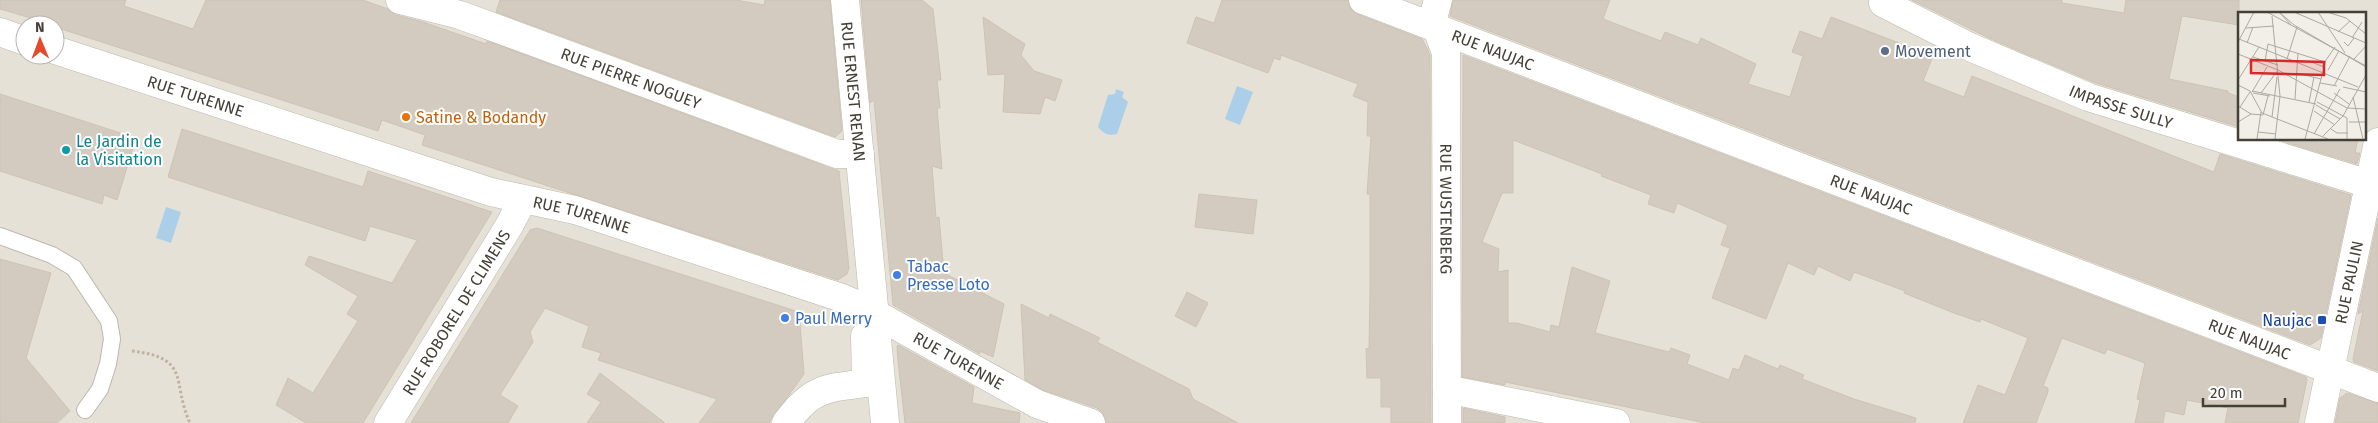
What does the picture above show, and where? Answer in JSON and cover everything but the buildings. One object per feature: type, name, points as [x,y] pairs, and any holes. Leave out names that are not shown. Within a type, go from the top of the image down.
[{"type":"street","name":"RUE PIERRE NOGUEY","points":[[400,0],[440,5],[460,15],[837,154],[860,154]]},
{"type":"street","name":"RUE ERNEST RENAN","points":[[845,0],[860,154],[868,310],[874,383]]},
{"type":"street","name":"RUE NAUJAC","points":[[1363,0],[2378,388]]},
{"type":"street","name":"RUE WUSTENBERG","points":[[1438,0],[1433,18],[1446,53],[1447,423]]},
{"type":"street","name":"IMPASSE SULLY","points":[[1883,3],[1970,47],[2088,97],[2369,184]]},
{"type":"street","points":[[0,32],[15,37]]},
{"type":"street","name":"RUE TURENNE","points":[[65,53],[491,192],[584,213],[803,285],[868,310],[1037,404],[1091,423]]},
{"type":"street","name":"RUE PAULIN","points":[[2318,423],[2378,142]]},
{"type":"street","name":"RUE ROBOREL DE CLIMENS","points":[[388,423],[509,226],[517,211],[519,198]]},
{"type":"street","points":[[786,423],[812,394],[827,389],[874,383],[886,423]]},
{"type":"street","points":[[1447,392],[1461,392],[1616,423]]},
{"type":"lane","points":[[0,236],[52,255],[74,268],[108,321],[112,339],[111,348],[100,389],[85,410]]},
{"type":"path","points":[[111,348],[153,354],[168,361],[176,371],[180,382],[186,414],[190,423]]},
{"type":"shaded area","points":[[0,0],[2378,0],[2378,423],[0,423]]},
{"type":"water","points":[[1237,86],[1253,92],[1240,125],[1225,119]]},
{"type":"water","points":[[1116,89],[1124,92],[1122,97],[1128,102],[1117,134],[1109,135],[1098,127],[1108,95],[1115,94]]},
{"type":"water","points":[[166,207],[181,212],[171,243],[156,238]]},
{"type":"place","name":"Movement","points":[[1885,51]]},
{"type":"place","name":"Satine & Bodandy","points":[[406,117]]},
{"type":"place","name":"Le Jardin de la Visitation","points":[[66,150]]},
{"type":"place","name":"Tabac Presse Loto","points":[[897,275]]},
{"type":"place","name":"Paul Merry","points":[[785,318]]},
{"type":"place","name":"Naujac","points":[[2322,320]]}]
